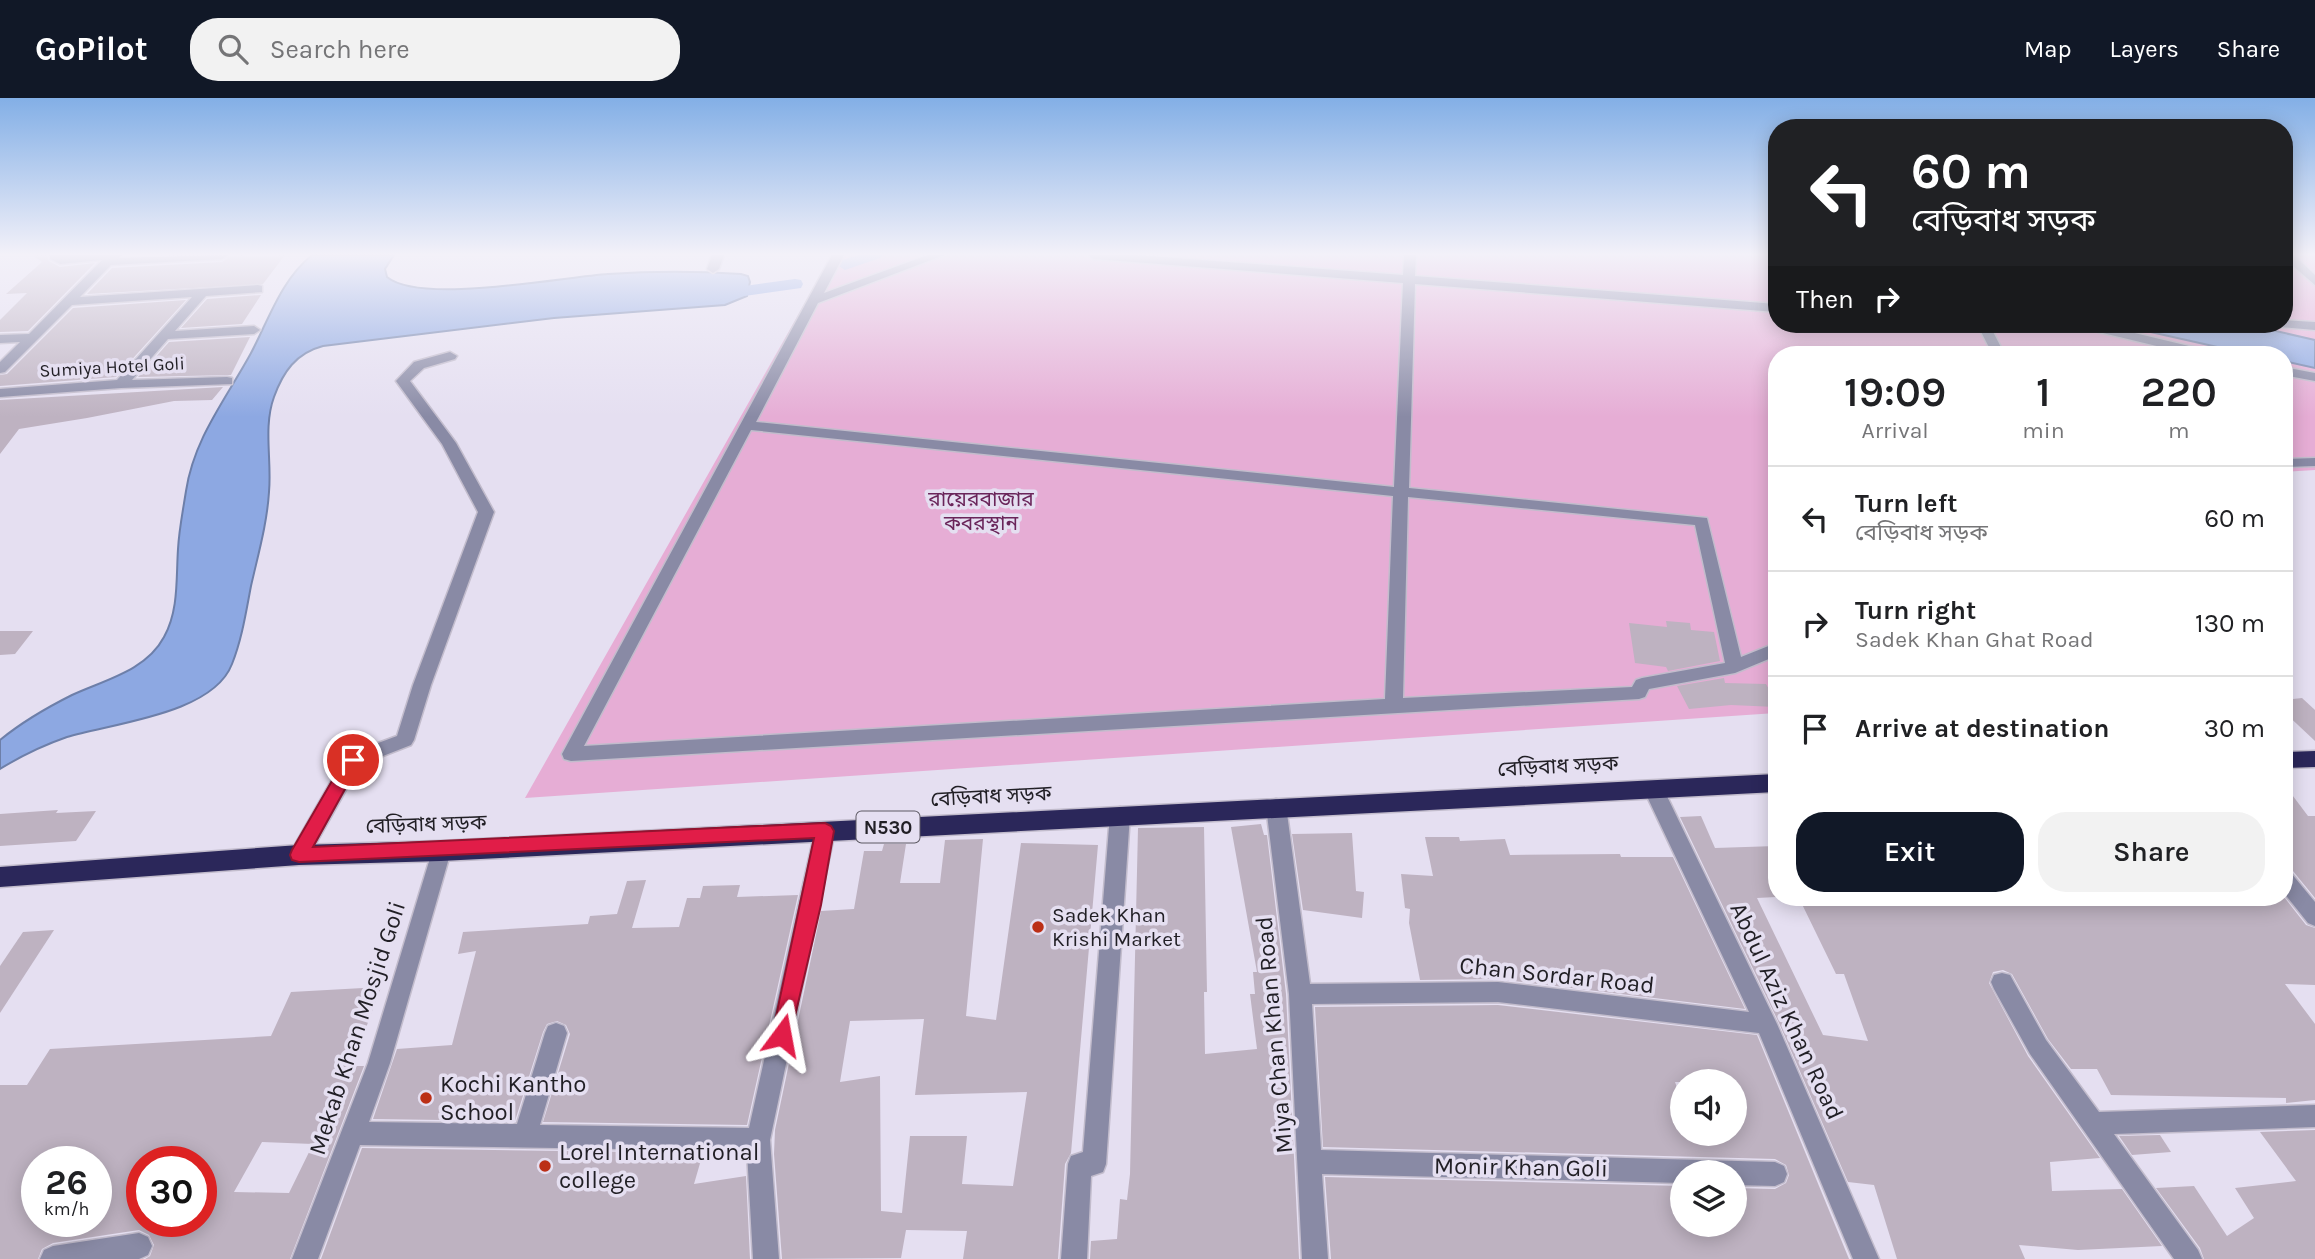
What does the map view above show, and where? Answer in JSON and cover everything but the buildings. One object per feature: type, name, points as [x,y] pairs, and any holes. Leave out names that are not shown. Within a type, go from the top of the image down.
[{"type":"highway","points":[[2293,760],[2315,759]]},
{"type":"highway","name":"বেড়িবাধ সড়ক","points":[[0,877],[299,855],[1768,783]]},
{"type":"street","points":[[0,369],[62,309]]},
{"type":"street","points":[[121,384],[188,309]]},
{"type":"street","points":[[809,309],[571,754],[1639,693],[1642,684],[1735,667],[1768,653]]},
{"type":"street","points":[[1394,705],[1407,309]]},
{"type":"street","points":[[2293,325],[2315,326]]},
{"type":"street","points":[[166,335],[254,330]]},
{"type":"street","points":[[2119,333],[2172,346]]},
{"type":"street","points":[[0,339],[35,337]]},
{"type":"street","points":[[299,855],[353,760],[405,740],[422,685],[486,512],[449,443],[403,381],[419,365],[450,356]]},
{"type":"street","points":[[2293,373],[2315,377]]},
{"type":"street","name":"Sumiya Hotel Goli","points":[[0,393],[227,380]]},
{"type":"street","points":[[745,425],[1702,521],[1735,667]]},
{"type":"street","points":[[2293,463],[2315,462]]},
{"type":"street","name":"Abdul Aziz Khan Road","points":[[1653,788],[1766,1024],[1866,1259]]},
{"type":"street","name":"Miya Chan Khan Road","points":[[1276,806],[1300,993],[1315,1259]]},
{"type":"street","points":[[1074,1259],[1080,1164],[1094,1164],[1120,815]]},
{"type":"street","points":[[766,1259],[758,1140],[825,831]]},
{"type":"street","name":"Mekab Khan Mosjid Goli","points":[[305,1259],[379,1063],[441,850]]},
{"type":"street","points":[[2293,890],[2315,917]]},
{"type":"street","points":[[2002,982],[2038,1047],[2189,1259]]},
{"type":"street","name":"Chan Sordar Road","points":[[1300,993],[1498,992],[1766,1024]]},
{"type":"street","points":[[525,1137],[556,1033]]},
{"type":"street","points":[[2092,1124],[2315,1116]]},
{"type":"street","points":[[353,1133],[758,1140]]},
{"type":"street","name":"Monir Khan Goli","points":[[1311,1161],[1670,1170]]},
{"type":"street","name":"Monir Khan Goli","points":[[1747,1173],[1775,1174]]},
{"type":"street","points":[[53,1259],[139,1246]]},
{"type":"green space","name":"রায়েরবাজার কবরস্থান","points":[[801,309],[1768,309],[1768,333],[2293,333],[2293,309],[2315,309],[2315,470],[2293,471],[2293,346],[1768,346],[1768,714],[525,798]]},
{"type":"water","points":[[273,309],[670,309],[554,318],[323,346],[305,353],[286,372],[271,408],[268,432],[270,480],[264,528],[238,645],[232,664],[221,681],[205,695],[184,705],[135,721],[67,737],[0,769],[0,740],[53,705],[135,666],[156,649],[164,637],[174,605],[180,527],[190,472],[203,436],[251,353]]},
{"type":"water","points":[[2155,333],[2284,333],[2315,340],[2315,368],[2293,363],[2293,346],[2213,346]]},
{"type":"place","name":"Sadek Khan Krishi Market","points":[[1038,927]]},
{"type":"place","name":"Kochi Kantho School","points":[[426,1098]]},
{"type":"place","name":"Lorel International college","points":[[545,1166]]},
{"type":"route","points":[[353,760],[299,855],[825,831],[782,1035]]}]
